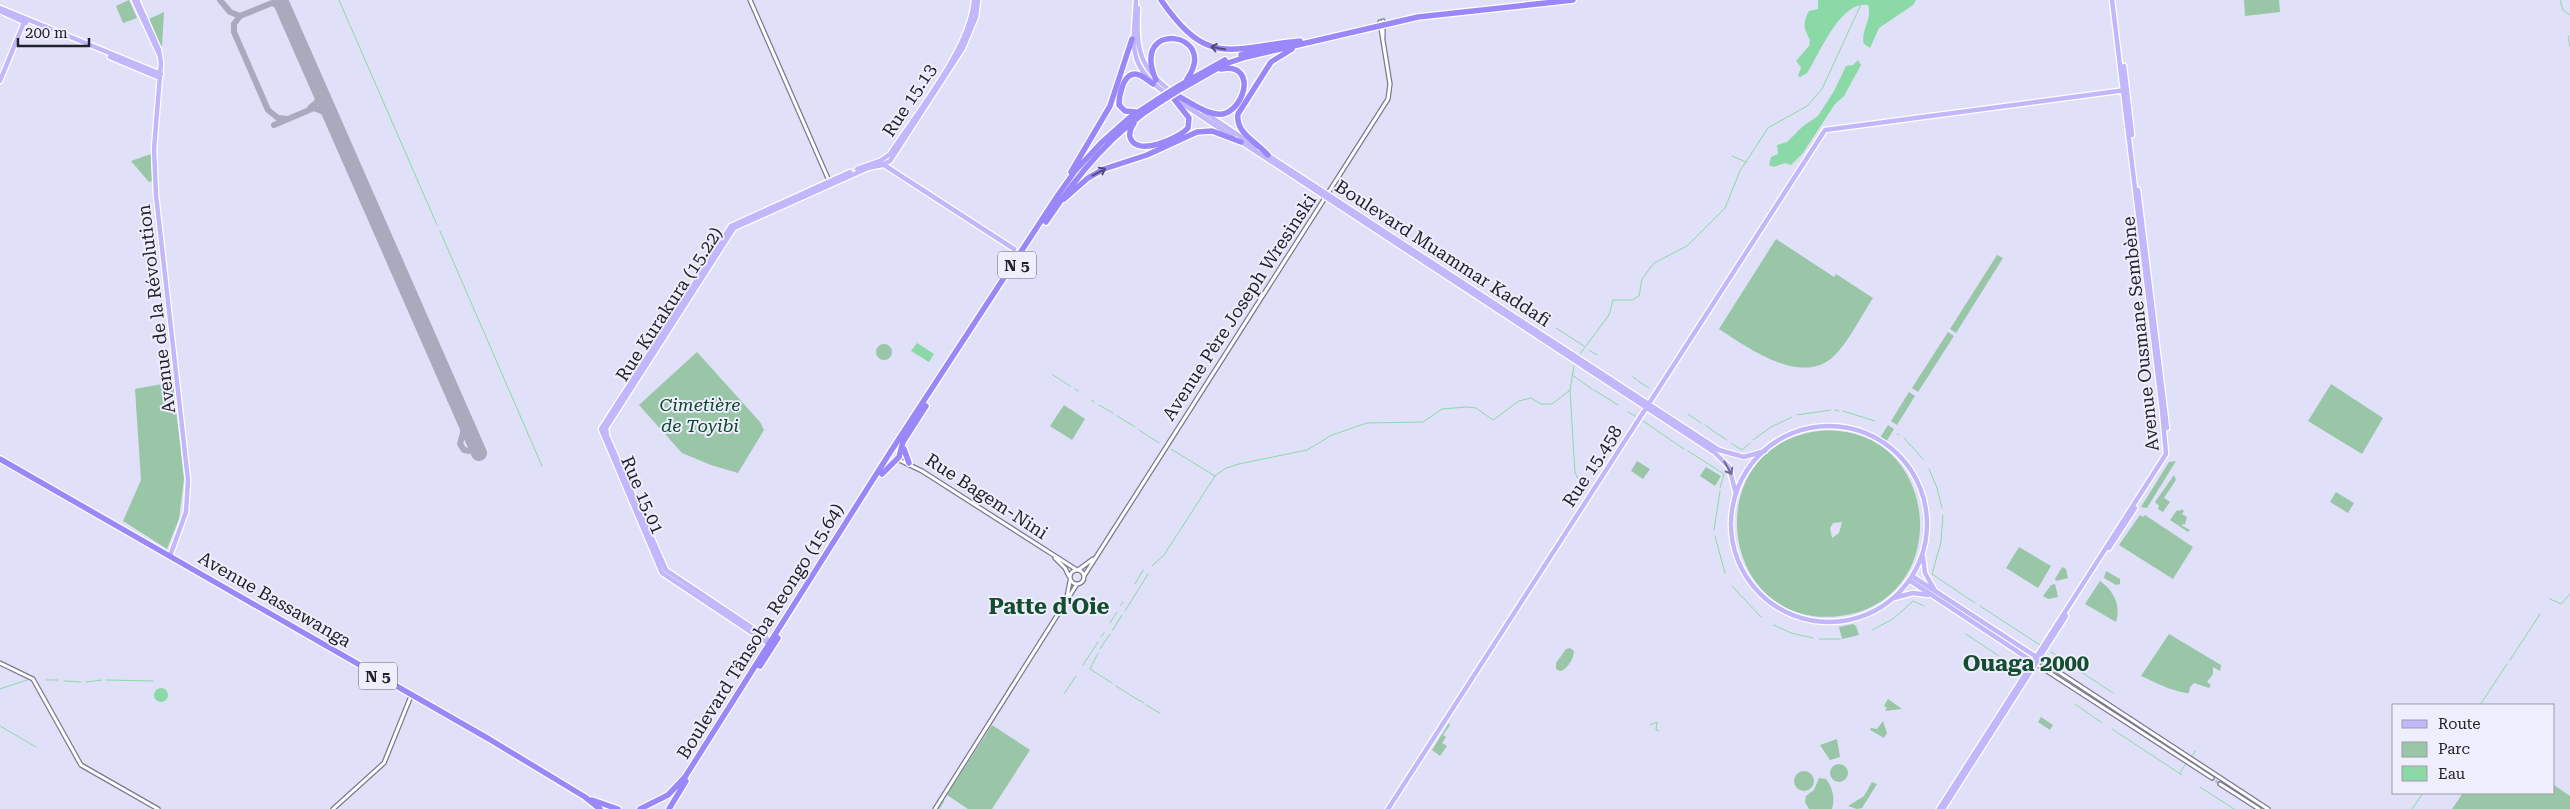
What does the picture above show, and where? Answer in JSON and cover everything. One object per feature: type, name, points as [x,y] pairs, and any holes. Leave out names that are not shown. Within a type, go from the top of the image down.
[{"type":"highway","points":[[1161,0],[1185,31],[1198,41],[1214,48],[1238,49],[1300,43]]},
{"type":"highway","name":"N 5","points":[[669,809],[770,647],[889,465],[899,456],[907,436],[1059,198],[1091,160],[1140,113],[1207,73],[1246,57],[1300,43],[1382,28],[1422,13],[1544,0]]},
{"type":"highway","name":"N 5","points":[[1179,88],[1184,82],[1211,67],[1238,56],[1373,27],[1382,28],[1391,22],[1573,0]]},
{"type":"highway","points":[[1059,198],[1104,118],[1116,92],[1134,36]]},
{"type":"highway","points":[[1155,82],[1150,62],[1152,50],[1162,41],[1176,38],[1189,45],[1195,58],[1192,72],[1184,82]]},
{"type":"highway","points":[[1268,155],[1241,130],[1238,114],[1271,62],[1300,43]]},
{"type":"highway","points":[[1176,97],[1209,112],[1219,115],[1227,113],[1245,90],[1244,79],[1240,72],[1229,68],[1207,73]]},
{"type":"highway","points":[[1155,82],[1136,74],[1129,76],[1119,105],[1124,111],[1140,113],[1130,130],[1131,140],[1137,146],[1146,148],[1181,134],[1188,128],[1189,118],[1176,97]]},
{"type":"highway","points":[[1059,198],[1098,172],[1147,155],[1197,132],[1212,130],[1241,142]]},
{"type":"highway","name":"Boulevard Tânsoba Reongo (15.64)","points":[[640,809],[668,795],[681,782],[770,647],[891,452],[1005,276],[1059,198]]},
{"type":"highway","points":[[889,465],[908,462],[904,451],[907,436]]},
{"type":"highway","points":[[891,452],[892,458],[899,456]]},
{"type":"highway","points":[[891,452],[899,456]]},
{"type":"highway","name":"Avenue Bassawanga","points":[[0,458],[412,695],[585,797],[600,809]]},
{"type":"highway","name":"Avenue Bassawanga","points":[[585,797],[618,809]]},
{"type":"main road","name":"Avenue de la Révolution","points":[[136,0],[160,56],[161,63],[154,149],[156,195],[188,486],[182,525],[170,556]]},
{"type":"main road","name":"Rue 15.13","points":[[830,183],[881,163],[890,154],[956,52],[972,16],[974,0]]},
{"type":"main road","points":[[978,0],[976,17],[963,48],[894,156],[881,163],[1014,249],[1021,247],[1034,233]]},
{"type":"main road","points":[[1134,36],[1137,0]]},
{"type":"main road","name":"Avenue Ousmane Sembène","points":[[2036,660],[2166,452],[2114,0]]},
{"type":"main road","points":[[0,10],[161,76]]},
{"type":"main road","points":[[25,20],[161,76]]},
{"type":"main road","points":[[0,81],[25,20]]},
{"type":"main road","name":"Boulevard Muammar Kaddafi","points":[[1134,36],[1134,51],[1142,70],[1155,82],[1241,142],[1647,406],[1722,458],[1730,471],[1736,494]]},
{"type":"main road","name":"Boulevard Muammar Kaddafi","points":[[1134,36],[1143,62],[1155,82]]},
{"type":"main road","points":[[152,71],[161,63]]},
{"type":"main road","name":"Rue 15.458","points":[[1388,809],[1828,128],[2125,90]]},
{"type":"main road","name":"Boulevard Muammar Kaddafi","points":[[1176,97],[1268,155],[1326,196]]},
{"type":"main road","name":"Rue Kurakura (15.22)","points":[[601,428],[731,226],[830,183]]},
{"type":"main road","name":"Rue Kurakura (15.22)","points":[[607,436],[607,426],[732,229],[830,183]]},
{"type":"main road","points":[[1005,276],[1015,256],[1014,249]]},
{"type":"main road","name":"Boulevard Muammar Kaddafi","points":[[1647,406],[1722,452],[1744,457],[1764,451]]},
{"type":"main road","points":[[1822,426],[1855,429],[1882,441],[1907,464],[1922,493],[1927,521],[1922,552],[1910,578],[1891,599],[1865,615],[1836,622],[1805,619],[1776,606],[1754,587],[1737,557],[1732,529],[1736,494],[1748,470],[1764,451],[1793,433],[1822,426]]},
{"type":"main road","name":"Rue 15.01","points":[[601,428],[662,573],[672,579]]},
{"type":"main road","name":"Rue 15.01","points":[[607,436],[664,568],[672,579]]},
{"type":"main road","points":[[1922,552],[1925,573],[1937,596]]},
{"type":"main road","points":[[1910,578],[2036,660]]},
{"type":"main road","points":[[672,579],[766,637],[770,647]]},
{"type":"main road","points":[[1891,599],[1913,593],[1937,596]]},
{"type":"main road","points":[[1939,809],[2036,660]]},
{"type":"main road","points":[[1943,809],[2036,660]]},
{"type":"street","points":[[750,0],[830,183]]},
{"type":"street","name":"Avenue Père Joseph Wresinski","points":[[1084,576],[1390,94],[1382,28]]},
{"type":"street","name":"Rue Bagem-Nini","points":[[899,456],[1077,570]]},
{"type":"street","points":[[1051,554],[1062,564],[1070,579],[1077,584]]},
{"type":"street","name":"Avenue Père Joseph Wresinski","points":[[1077,570],[1095,557]]},
{"type":"street","points":[[934,809],[1067,599],[1077,584],[1083,581],[1084,576],[1077,570],[1071,573],[1067,599]]},
{"type":"street","points":[[2036,660],[2212,778]]},
{"type":"street","points":[[2036,660],[2268,809]]},
{"type":"street","points":[[0,663],[33,679],[81,765],[158,809]]},
{"type":"street","points":[[333,809],[384,763],[412,695]]},
{"type":"street","points":[[2220,784],[2259,809]]},
{"type":"green space","points":[[129,0],[137,18],[123,23],[116,6]]},
{"type":"green space","points":[[2244,0],[2279,0],[2280,12],[2245,16]]},
{"type":"green space","points":[[164,12],[162,46],[160,46],[149,19]]},
{"type":"green space","points":[[151,154],[152,181],[149,182],[131,161]]},
{"type":"green space","points":[[1776,239],[1834,277],[1836,274],[1873,298],[1840,350],[1821,365],[1807,368],[1775,361],[1745,346],[1719,329]]},
{"type":"green space","points":[[1997,255],[2003,258],[1956,333],[1950,329]]},
{"type":"green space","points":[[1948,332],[1954,336],[1918,392],[1912,388]]},
{"type":"green space","points":[[881,344],[887,344],[892,349],[890,358],[881,360],[876,355],[876,349]]},
{"type":"green space","name":"Cimetière de Toyibi","points":[[697,352],[760,422],[764,430],[738,473],[711,465],[682,453],[639,405]]},
{"type":"green space","points":[[173,382],[184,479],[179,519],[167,549],[123,521],[141,480],[135,389]]},
{"type":"green space","points":[[2331,384],[2383,418],[2362,454],[2308,421]]},
{"type":"green space","points":[[1909,392],[1915,396],[1897,425],[1891,421]]},
{"type":"green space","points":[[1064,405],[1085,419],[1072,440],[1050,426]]},
{"type":"green space","points":[[1888,425],[1894,429],[1886,442],[1880,438]]},
{"type":"green space","points":[[1819,431],[1860,435],[1890,454],[1910,481],[1920,514],[1917,548],[1904,579],[1878,603],[1840,616],[1799,613],[1768,596],[1747,568],[1738,535],[1739,500],[1753,468],[1780,444]],"holes":[[[1842,522],[1839,533],[1832,538],[1830,528],[1833,523]]]},
{"type":"green space","points":[[1637,461],[1650,469],[1643,479],[1631,471]]},
{"type":"green space","points":[[2176,461],[2147,508],[2141,507],[2169,462]]},
{"type":"green space","points":[[1706,467],[1721,476],[1715,486],[1700,476]]},
{"type":"green space","points":[[2174,475],[2176,480],[2164,498],[2170,502],[2163,512],[2158,509],[2159,506],[2155,502]]},
{"type":"green space","points":[[2336,492],[2354,503],[2348,513],[2330,502]]},
{"type":"green space","points":[[2181,509],[2184,511],[2182,514],[2187,517],[2185,524],[2181,525],[2190,530],[2188,532],[2170,520],[2177,510],[2180,511]]},
{"type":"green space","points":[[2140,515],[2143,517],[2145,515],[2193,547],[2173,579],[2119,545]]},
{"type":"green space","points":[[2019,547],[2051,566],[2038,588],[2006,568]]},
{"type":"green space","points":[[2062,567],[2066,569],[2068,578],[2056,581],[2055,579]]},
{"type":"green space","points":[[2106,571],[2120,579],[2120,584],[2116,585],[2104,578]]},
{"type":"green space","points":[[2100,581],[2113,594],[2117,604],[2116,622],[2085,604]]},
{"type":"green space","points":[[2055,584],[2058,597],[2048,599],[2043,596],[2051,585]]},
{"type":"green space","points":[[1853,624],[1856,626],[1859,635],[1842,639],[1839,627]]},
{"type":"green space","points":[[2169,634],[2221,665],[2220,671],[2213,667],[2213,674],[2207,682],[2211,685],[2209,688],[2194,683],[2190,687],[2189,693],[2180,692],[2141,676]]},
{"type":"green space","points":[[1570,648],[1574,651],[1570,663],[1563,670],[1556,669],[1556,663],[1566,649]]},
{"type":"green space","points":[[1888,699],[1902,709],[1885,711],[1887,708],[1884,706]]},
{"type":"green space","points":[[2041,717],[2053,725],[2050,730],[2038,722]]},
{"type":"green space","points":[[1883,721],[1887,733],[1884,738],[1870,730],[1871,728],[1877,729]]},
{"type":"green space","points":[[1449,723],[1450,725],[1443,735],[1446,737],[1442,743],[1447,746],[1440,756],[1432,750]]},
{"type":"green space","points":[[992,725],[1030,750],[992,809],[968,809],[947,795]]},
{"type":"green space","points":[[1837,739],[1840,757],[1830,760],[1820,745]]},
{"type":"green space","points":[[1835,764],[1843,764],[1848,769],[1846,780],[1835,782],[1830,777],[1830,769]]},
{"type":"green space","points":[[1800,771],[1808,771],[1814,777],[1814,785],[1808,791],[1800,791],[1794,785],[1794,777]]},
{"type":"green space","points":[[1819,778],[1826,779],[1832,790],[1832,809],[1809,809],[1805,802],[1806,796],[1814,790]]},
{"type":"green space","points":[[1872,782],[1877,784],[1862,808],[1857,809],[1848,806],[1864,796]]},
{"type":"green space","points":[[2555,786],[2570,796],[2570,809],[2452,809],[2462,794],[2555,794]]},
{"type":"water","points":[[1818,0],[1916,0],[1913,5],[1879,28],[1870,48],[1864,44],[1863,39],[1869,15],[1868,5],[1858,6],[1848,11],[1824,42],[1807,73],[1800,77],[1798,76],[1801,67],[1796,61],[1809,46],[1810,40],[1805,29],[1805,19],[1809,11],[1818,9]]},
{"type":"water","points":[[1858,60],[1861,65],[1844,96],[1835,104],[1803,153],[1791,165],[1785,163],[1774,167],[1769,165],[1771,157],[1778,154],[1777,145],[1787,142],[1802,127],[1818,116],[1834,91],[1846,66],[1853,65]]},
{"type":"water","points":[[917,343],[934,354],[929,362],[911,351]]},
{"type":"water","points":[[161,688],[166,690],[168,695],[166,700],[161,702],[156,700],[154,695],[156,690]]},
{"type":"waterway","points":[[339,0],[437,225]]},
{"type":"waterway","points":[[1580,354],[1609,315],[1613,300],[1632,300],[1639,296],[1642,279],[1654,263],[1687,246],[1725,208],[1740,171],[1768,128],[1807,106],[1822,89],[1863,0]]},
{"type":"waterway","points":[[2560,0],[2563,10],[2570,15]]},
{"type":"waterway","points":[[2570,36],[2568,37],[2570,47]]},
{"type":"waterway","points":[[1732,156],[1746,162]]},
{"type":"waterway","points":[[440,231],[542,466]]},
{"type":"waterway","points":[[1525,308],[1535,315]]},
{"type":"waterway","points":[[1556,328],[1584,346]]},
{"type":"waterway","points":[[1589,350],[1597,355]]},
{"type":"waterway","points":[[1574,366],[1570,390],[1575,473],[1586,492]]},
{"type":"waterway","points":[[1053,375],[1070,386]]},
{"type":"waterway","points":[[1572,375],[1592,389]]},
{"type":"waterway","points":[[1633,377],[1637,380]]},
{"type":"waterway","points":[[1638,381],[1649,388]]},
{"type":"waterway","points":[[1152,566],[1164,555],[1215,476],[1226,468],[1307,450],[1332,435],[1367,423],[1423,422],[1442,409],[1467,407],[1476,408],[1493,420],[1519,401],[1531,398],[1541,404],[1552,404],[1570,390]]},
{"type":"waterway","points":[[1594,390],[1618,405]]},
{"type":"waterway","points":[[1099,405],[1113,413]]},
{"type":"waterway","points":[[1797,415],[1831,410]]},
{"type":"waterway","points":[[1835,410],[1839,411]]},
{"type":"waterway","points":[[1843,411],[1875,421]]},
{"type":"waterway","points":[[1628,412],[1637,417]]},
{"type":"waterway","points":[[1688,414],[1701,423]]},
{"type":"waterway","points":[[1117,416],[1135,427]]},
{"type":"waterway","points":[[1753,440],[1771,427],[1792,417]]},
{"type":"waterway","points":[[1643,421],[1684,449]]},
{"type":"waterway","points":[[1705,425],[1712,430]]},
{"type":"waterway","points":[[1139,430],[1159,443]]},
{"type":"waterway","points":[[1713,431],[1727,440]]},
{"type":"waterway","points":[[1904,438],[1923,459]]},
{"type":"waterway","points":[[1731,443],[1742,450],[1750,443]]},
{"type":"waterway","points":[[1171,449],[1215,476]]},
{"type":"waterway","points":[[1688,451],[1724,474],[1720,488]]},
{"type":"waterway","points":[[1929,469],[1937,488],[1942,508]]},
{"type":"waterway","points":[[1714,530],[1720,491]]},
{"type":"waterway","points":[[1943,515],[1941,542],[1932,574],[1975,603]]},
{"type":"waterway","points":[[1715,536],[1725,573]]},
{"type":"waterway","points":[[1135,584],[1143,570]]},
{"type":"waterway","points":[[1125,611],[1148,574]]},
{"type":"waterway","points":[[1732,586],[1761,617]]},
{"type":"waterway","points":[[2550,599],[2561,604],[2570,594]]},
{"type":"waterway","points":[[1872,630],[1893,619],[1913,601],[1924,606]]},
{"type":"waterway","points":[[1120,606],[1123,602]]},
{"type":"waterway","points":[[1980,606],[2040,645]]},
{"type":"waterway","points":[[1110,623],[1117,612]]},
{"type":"waterway","points":[[2510,660],[2540,614]]},
{"type":"waterway","points":[[1112,631],[1122,615]]},
{"type":"waterway","points":[[1774,625],[1791,633],[1813,638]]},
{"type":"waterway","points":[[1101,637],[1104,633]]},
{"type":"waterway","points":[[1100,649],[1110,634]]},
{"type":"waterway","points":[[1966,634],[1999,656]]},
{"type":"waterway","points":[[1819,639],[1840,639]]},
{"type":"waterway","points":[[1083,665],[1098,642]]},
{"type":"waterway","points":[[2051,652],[2113,693]]},
{"type":"waterway","points":[[1098,653],[1090,669],[1112,683]]},
{"type":"waterway","points":[[2481,704],[2507,664]]},
{"type":"waterway","points":[[1064,694],[1076,676]]},
{"type":"waterway","points":[[0,689],[27,680]]},
{"type":"waterway","points":[[46,680],[58,680]]},
{"type":"waterway","points":[[86,682],[102,680]]},
{"type":"waterway","points":[[106,680],[153,681]]},
{"type":"waterway","points":[[64,681],[81,682]]},
{"type":"waterway","points":[[1116,686],[1129,694]]},
{"type":"waterway","points":[[1130,695],[1144,703]]},
{"type":"waterway","points":[[2075,704],[2102,723]]},
{"type":"waterway","points":[[1146,705],[1160,713]]},
{"type":"waterway","points":[[1650,725],[1657,722],[1656,730],[1659,731]]},
{"type":"waterway","points":[[0,726],[36,747]]},
{"type":"waterway","points":[[2112,729],[2182,775]]},
{"type":"waterway","points":[[2193,755],[2195,751]]},
{"type":"waterway","points":[[2180,773],[2185,765]]},
{"type":"waterway","points":[[2200,787],[2234,809]]},
{"type":"waterway","points":[[2412,809],[2422,794]]},
{"type":"waterway","points":[[939,809],[944,801]]},
{"type":"taxiway","points":[[220,0],[230,12],[240,16],[272,3],[282,7],[286,13]]},
{"type":"taxiway","points":[[240,16],[234,24],[234,32],[268,110],[278,118],[288,119]]},
{"type":"taxiway","points":[[310,108],[317,102],[320,89]]},
{"type":"taxiway","points":[[274,125],[314,108],[331,115]]},
{"type":"taxiway","points":[[463,417],[464,429],[460,444],[464,450],[469,451],[476,447],[477,442],[475,436],[469,431]]},
{"type":"runway","points":[[280,0],[479,453]]},
{"type":"tunnel","points":[[2212,778],[2220,784]]},
{"type":"district","name":"Patte d'Oie","points":[[1049,606]]},
{"type":"district","name":"Ouaga 2000","points":[[2026,663]]}]
